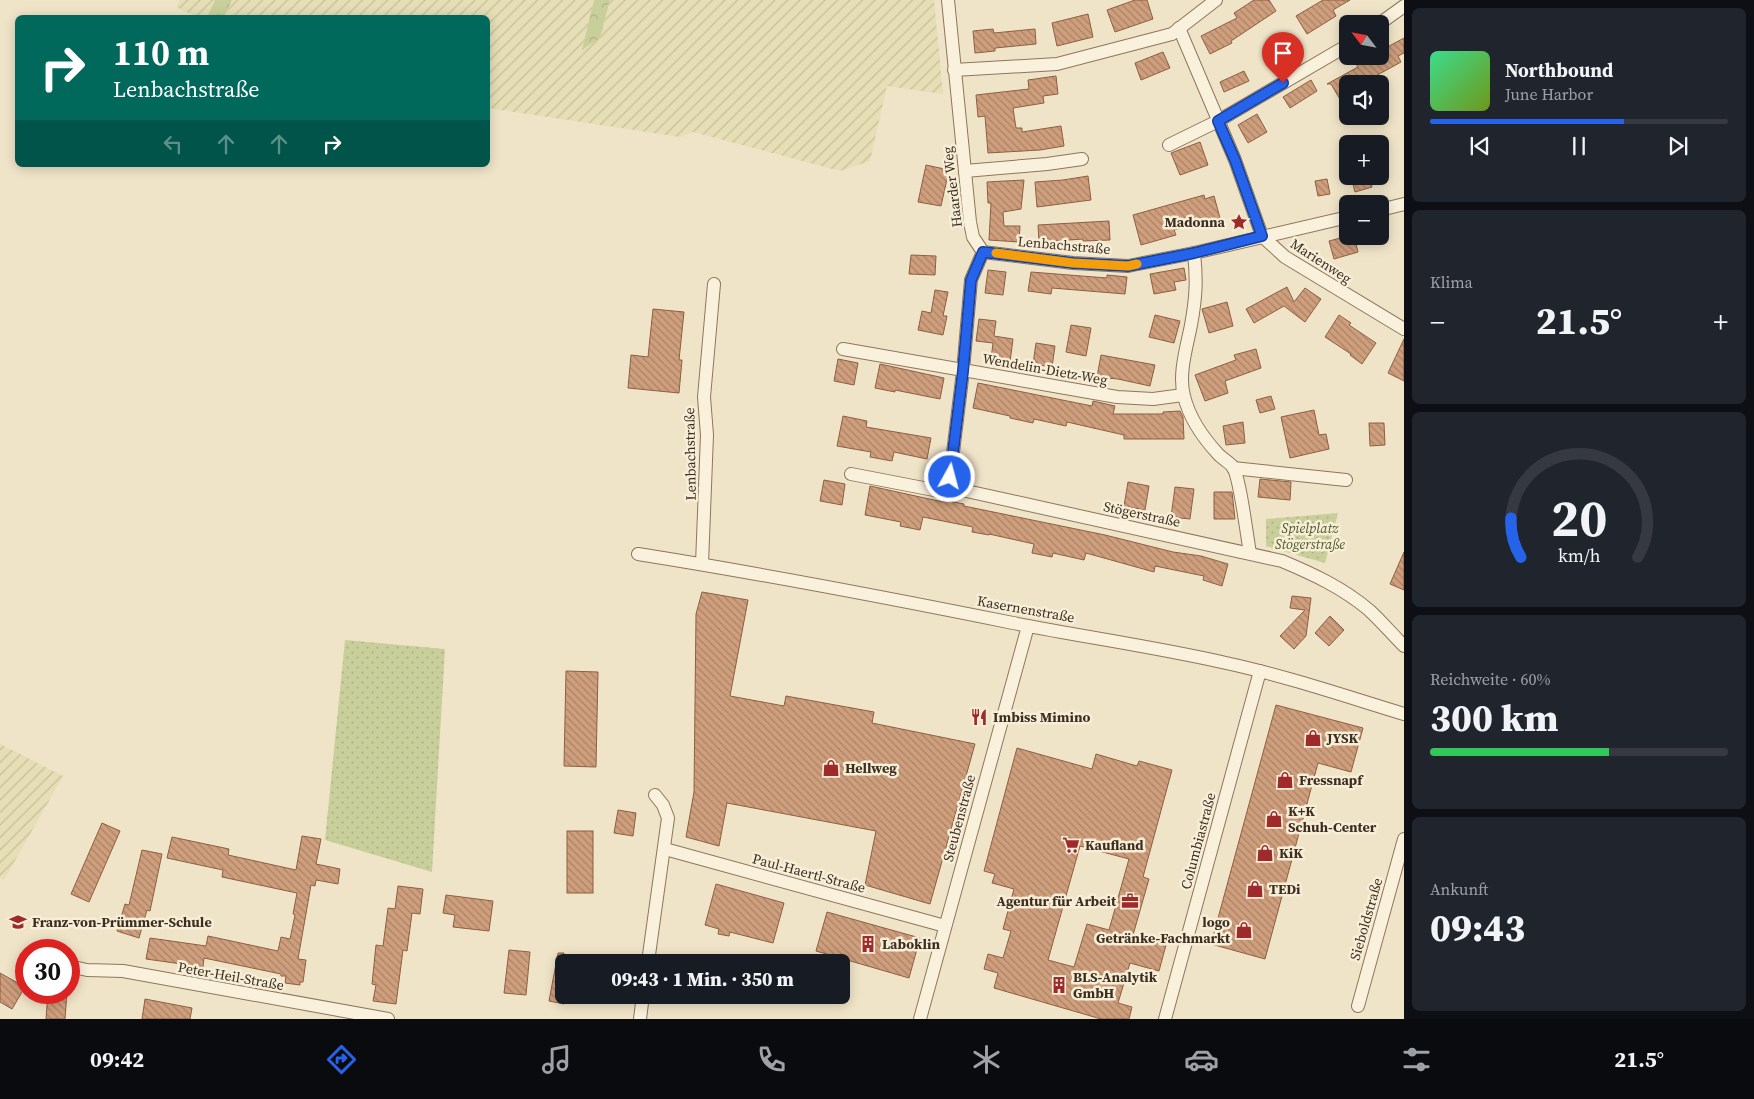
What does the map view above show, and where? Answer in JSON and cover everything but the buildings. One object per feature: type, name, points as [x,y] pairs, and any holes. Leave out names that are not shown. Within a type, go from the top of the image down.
[{"type":"street","name":"Haarder Weg","points":[[948,0],[970,222],[974,237],[983,252]]},
{"type":"street","points":[[954,70],[1057,64],[1172,34],[1216,0]]},
{"type":"street","points":[[1389,17],[1404,6]]},
{"type":"street","name":"Marienweg","points":[[1179,28],[1235,160],[1262,236],[1290,261],[1404,329]]},
{"type":"street","points":[[1169,145],[1218,121],[1339,50]]},
{"type":"street","points":[[965,171],[1082,159]]},
{"type":"street","points":[[1389,208],[1404,204]]},
{"type":"street","name":"Lenbachstraße","points":[[983,252],[1073,263],[1128,266],[1194,253],[1339,219]]},
{"type":"street","points":[[851,474],[939,491],[954,485],[950,477],[963,371],[971,280],[983,252]]},
{"type":"street","points":[[1194,253],[1197,279],[1192,324],[1182,366],[1183,395],[1194,419],[1207,440],[1233,468],[1238,483],[1250,553]]},
{"type":"street","name":"Lenbachstraße","points":[[702,564],[708,435],[704,397],[714,284]]},
{"type":"street","name":"Wendelin-Dietz-Weg","points":[[843,349],[1117,397],[1153,399],[1183,395]]},
{"type":"street","points":[[1233,468],[1346,480]]},
{"type":"street","name":"Stögerstraße","points":[[954,485],[962,490],[1282,561],[1315,575],[1342,590],[1368,610],[1404,646]]},
{"type":"street","name":"Kasernenstraße","points":[[638,554],[905,601],[1260,671],[1404,714]]},
{"type":"street","name":"Steubenstraße","points":[[920,1019],[1028,626]]},
{"type":"street","name":"Columbiastraße","points":[[1165,1019],[1260,671]]},
{"type":"street","points":[[649,954],[668,818],[663,805],[656,795]]},
{"type":"street","name":"Sieboldstraße","points":[[1358,1006],[1404,839]]},
{"type":"street","name":"Paul-Haertl-Straße","points":[[665,849],[945,926]]},
{"type":"street","name":"Peter-Heil-Straße","points":[[80,968],[123,971],[388,1019]]},
{"type":"street","points":[[640,1019],[642,1004]]},
{"type":"shaded area","points":[[180,0],[215,0],[208,15],[193,15],[176,7]]},
{"type":"shaded area","points":[[232,0],[594,0],[583,49],[600,38],[610,0],[934,0],[943,94],[887,86],[870,161],[840,171],[693,132],[680,137],[490,108],[490,15],[225,15]]},
{"type":"shaded area","points":[[0,744],[63,776],[4,880],[0,878]]},
{"type":"green space","points":[[215,0],[232,0],[225,15],[208,15]]},
{"type":"green space","points":[[594,0],[610,0],[600,38],[582,50]]},
{"type":"green space","name":"Spielplatz Stögerstraße","points":[[1338,513],[1325,563],[1266,546],[1266,519]]},
{"type":"green space","points":[[345,640],[445,649],[432,872],[325,840]]},
{"type":"slow traffic","points":[[996,253],[1073,263],[1128,266],[1137,264]]},
{"type":"place","name":"Madonna","points":[[1239,222]]},
{"type":"place","name":"Imbiss Mimino","points":[[979,717]]},
{"type":"place","name":"JYSK","points":[[1313,738]]},
{"type":"place","name":"Hellweg","points":[[831,768]]},
{"type":"place","name":"Fressnapf","points":[[1285,780]]},
{"type":"place","name":"K+K Schuh-Center","points":[[1274,819]]},
{"type":"place","name":"Kaufland","points":[[1071,845]]},
{"type":"place","name":"KiK","points":[[1265,853]]},
{"type":"place","name":"TEDi","points":[[1255,889]]},
{"type":"place","name":"Agentur für Arbeit","points":[[1130,901]]},
{"type":"place","name":"Franz-von-Prümmer-Schule","points":[[18,922]]},
{"type":"place","name":"logo Getränke-Fachmarkt","points":[[1244,930]]},
{"type":"place","name":"Laboklin","points":[[868,944]]},
{"type":"place","name":"BLS-Analytik GmbH","points":[[1059,985]]},
{"type":"route","points":[[950,477],[963,371],[971,280],[983,252],[1073,263],[1128,266],[1194,253],[1262,236],[1235,160],[1218,121],[1283,83]]}]
